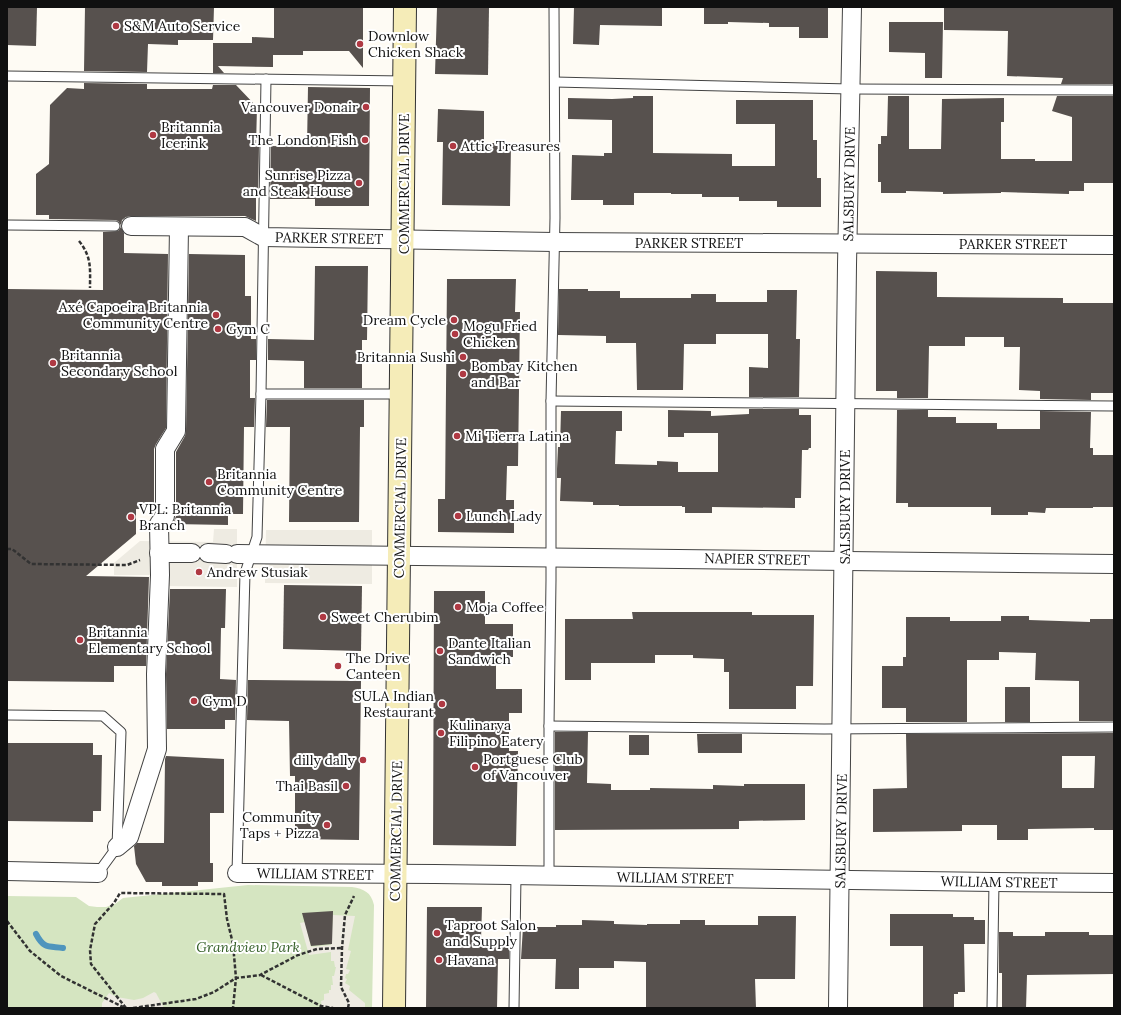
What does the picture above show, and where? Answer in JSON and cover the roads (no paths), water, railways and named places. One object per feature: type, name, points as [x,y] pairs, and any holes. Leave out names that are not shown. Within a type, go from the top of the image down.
[{"type":"street","name":"COMMERCIAL DRIVE","points":[[394,1008],[406,7]]},
{"type":"street","name":"SALSBURY DRIVE","points":[[838,1008],[852,7]]},
{"type":"street","points":[[123,226],[245,227],[263,237]]},
{"type":"street","points":[[117,848],[129,837],[157,749],[156,674],[160,575],[159,524],[165,516],[165,449],[176,431],[178,227]]},
{"type":"street","name":"PARKER STREET","points":[[263,237],[554,242],[1114,245]]},
{"type":"street","name":"NAPIER STREET","points":[[159,553],[1114,564]]},
{"type":"street","points":[[7,871],[98,873]]},
{"type":"street","name":"WILLIAM STREET","points":[[237,873],[994,882],[1114,882]]},
{"type":"lane","points":[[549,876],[555,82],[554,7]]},
{"type":"lane","points":[[7,76],[405,81]]},
{"type":"lane","points":[[237,873],[245,573],[238,554],[257,537],[266,79]]},
{"type":"lane","points":[[555,82],[851,89],[1114,90]]},
{"type":"lane","points":[[7,225],[123,226]]},
{"type":"lane","points":[[261,394],[402,394]]},
{"type":"lane","points":[[552,401],[1114,406]]},
{"type":"lane","points":[[7,715],[104,716],[121,732],[117,848],[98,873]]},
{"type":"lane","points":[[549,726],[842,729],[1114,727]]},
{"type":"lane","points":[[514,1008],[516,876]]},
{"type":"lane","points":[[992,1008],[994,882]]},
{"type":"waterway","points":[[36,934],[41,942],[47,946],[63,948]]},
{"type":"place","name":"S&M Auto Service","points":[[116,26]]},
{"type":"place","name":"Downlow Chicken Shack","points":[[360,44]]},
{"type":"place","name":"Vancouver Donair","points":[[366,107]]},
{"type":"place","name":"Britannia Icerink","points":[[153,135]]},
{"type":"place","name":"The London Fish","points":[[365,140]]},
{"type":"place","name":"Attic Treasures","points":[[453,146]]},
{"type":"place","name":"Sunrise Pizza and Steak House","points":[[359,183]]},
{"type":"place","name":"Axé Capoeira Britannia Community Centre","points":[[216,315]]},
{"type":"place","name":"Dream Cycle","points":[[454,320]]},
{"type":"place","name":"Gym C","points":[[218,329]]},
{"type":"place","name":"Mogu Fried Chicken","points":[[455,334]]},
{"type":"place","name":"Britannia Sushi","points":[[463,357]]},
{"type":"place","name":"Britannia Secondary School","points":[[53,363]]},
{"type":"place","name":"Bombay Kitchen and Bar","points":[[463,374]]},
{"type":"place","name":"Mi Tierra Latina","points":[[457,436]]},
{"type":"place","name":"Britannia Community Centre","points":[[209,482]]},
{"type":"place","name":"Lunch Lady","points":[[458,516]]},
{"type":"place","name":"VPL: Britannia Branch","points":[[131,517]]},
{"type":"place","name":"Andrew Stusiak","points":[[199,572]]},
{"type":"place","name":"Moja Coffee","points":[[458,607]]},
{"type":"place","name":"Sweet Cherubim","points":[[323,617]]},
{"type":"place","name":"Britannia Elementary School","points":[[80,640]]},
{"type":"place","name":"Dante Italian Sandwich","points":[[440,651]]},
{"type":"place","name":"The Drive Canteen","points":[[338,666]]},
{"type":"place","name":"Gym D","points":[[194,701]]},
{"type":"place","name":"SULA Indian Restaurant","points":[[442,704]]},
{"type":"place","name":"Kulinarya Filipino Eatery","points":[[441,733]]},
{"type":"place","name":"dilly dally","points":[[363,760]]},
{"type":"place","name":"Portguese Club of Vancouver","points":[[475,767]]},
{"type":"place","name":"Thai Basil","points":[[346,786]]},
{"type":"place","name":"Community Taps + Pizza","points":[[327,825]]},
{"type":"place","name":"Taproot Salon and Supply","points":[[437,933]]},
{"type":"place","name":"Havana","points":[[439,960]]},
{"type":"park label","name":"Grandview Park","points":[[248,947]]}]
